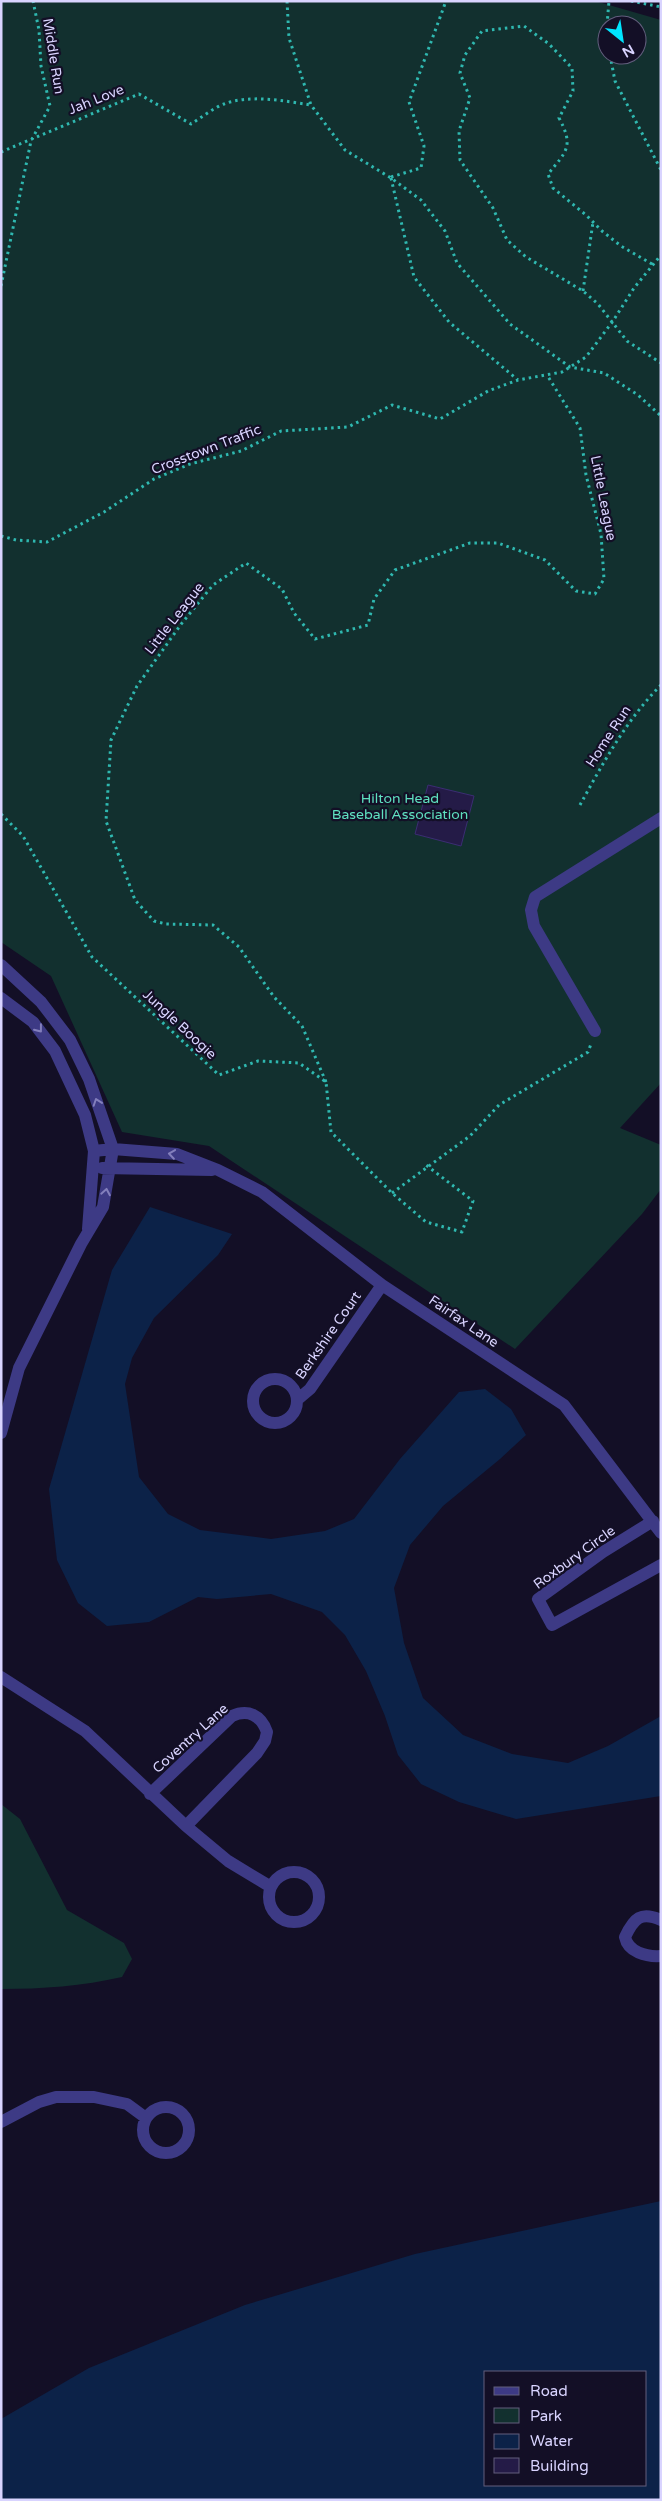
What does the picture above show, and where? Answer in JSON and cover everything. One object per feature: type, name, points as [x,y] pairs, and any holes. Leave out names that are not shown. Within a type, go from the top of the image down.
[{"type":"street","points":[[595,1031],[534,926],[531,910],[535,897],[661,818]]},
{"type":"street","points":[[1,965],[41,1002],[70,1040],[89,1079],[112,1148],[103,1207],[87,1232],[19,1368],[1,1433]]},
{"type":"street","points":[[1,998],[33,1022],[55,1050],[85,1115],[94,1151],[87,1232]]},
{"type":"street","name":"Fairfax Lane","points":[[94,1151],[112,1148],[177,1154],[218,1170],[262,1192],[382,1285],[564,1405],[661,1533]]},
{"type":"street","name":"Fairfax Lane","points":[[92,1169],[218,1170]]},
{"type":"street","name":"Berkshire Court","points":[[297,1400],[310,1389],[382,1285]]},
{"type":"street","name":"Roxbury Circle","points":[[653,1521],[603,1552],[538,1599],[552,1625],[661,1566]]},
{"type":"street","name":"Coventry Lane","points":[[1,1677],[85,1731],[186,1826],[228,1861],[271,1886]]},
{"type":"street","name":"Coventry Lane","points":[[150,1794],[232,1716],[242,1712],[251,1713],[259,1718],[267,1732],[261,1747],[186,1826]]},
{"type":"street","points":[[661,1920],[649,1914],[641,1916],[634,1922],[625,1937],[626,1944],[638,1953],[661,1956]]},
{"type":"street","points":[[1,2122],[39,2102],[56,2097],[102,2098],[126,2104],[146,2118]]},
{"type":"path","name":"Middle Run","points":[[1,286],[31,141],[50,106],[41,66],[39,30],[33,1]]},
{"type":"path","points":[[287,1],[289,38],[311,104],[345,150],[391,178],[421,200],[445,231],[456,263],[510,324],[570,367],[604,373],[638,395],[661,416]]},
{"type":"path","points":[[391,178],[421,168],[424,146],[409,102],[446,1]]},
{"type":"path","points":[[608,15],[609,1]]},
{"type":"path","points":[[631,1],[661,7]]},
{"type":"path","points":[[652,264],[621,246],[553,188],[548,174],[564,154],[568,135],[559,118],[573,91],[572,68],[549,44],[524,26],[482,31],[465,55],[460,73],[470,98],[459,131],[460,160],[493,208],[507,240],[526,257],[583,291],[613,322],[627,341],[661,363]]},
{"type":"path","points":[[612,65],[614,81],[661,170]]},
{"type":"path","name":"Jah Love","points":[[1,152],[139,94],[191,124],[224,104],[241,100],[311,104]]},
{"type":"path","points":[[391,178],[414,277],[449,322],[518,380]]},
{"type":"path","points":[[583,291],[593,222]]},
{"type":"path","name":"Crosstown Traffic","points":[[1,536],[16,540],[47,542],[104,512],[154,479],[190,464],[241,451],[281,431],[348,427],[392,405],[440,419],[488,391],[518,380],[562,372],[586,357],[613,322],[652,264],[661,255]]},
{"type":"path","name":"Little League","points":[[326,1082],[302,1026],[274,997],[239,947],[212,924],[193,922],[166,924],[154,921],[135,900],[106,820],[111,740],[137,686],[182,623],[213,585],[246,562],[282,589],[294,613],[315,639],[368,625],[374,599],[395,570],[470,544],[498,543],[545,560],[576,590],[595,594],[604,579],[601,534],[586,475],[580,428],[547,374]]},
{"type":"path","name":"Home Run","points":[[580,804],[601,766],[638,711],[661,685]]},
{"type":"path","name":"Jungle Boogie","points":[[1,814],[23,836],[92,957],[219,1075],[258,1061],[299,1063],[326,1082]]},
{"type":"path","points":[[392,1193],[470,1136],[499,1105],[588,1052],[595,1031]]},
{"type":"path","points":[[326,1082],[330,1132],[392,1193],[426,1222],[462,1232],[473,1201],[427,1166]]},
{"type":"green space","name":"Hilton Head Baseball Association","points":[[1,1],[595,1],[644,15],[597,15],[597,65],[647,65],[647,16],[661,20],[661,1083],[620,1128],[661,1145],[661,1189],[642,1214],[515,1349],[209,1146],[122,1132],[51,976],[1,942]]},
{"type":"green space","points":[[1,1804],[20,1819],[67,1910],[124,1943],[132,1959],[122,1977],[62,1986],[1,1989]]},
{"type":"water","points":[[150,1207],[232,1234],[218,1255],[154,1318],[132,1358],[125,1384],[139,1477],[168,1514],[200,1530],[271,1539],[325,1531],[354,1519],[400,1459],[459,1392],[485,1389],[511,1409],[526,1435],[443,1506],[410,1545],[394,1588],[404,1643],[423,1698],[463,1735],[512,1754],[568,1763],[608,1746],[661,1716],[661,1796],[516,1819],[459,1802],[421,1784],[398,1755],[385,1716],[366,1671],[345,1635],[322,1612],[271,1594],[217,1599],[198,1597],[149,1622],[107,1626],[78,1603],[57,1560],[49,1489],[112,1270]]},
{"type":"water","points":[[661,2201],[661,2500],[1,2500],[1,2419],[89,2368],[245,2305],[415,2254]]},
{"type":"building","points":[[428,785],[474,796],[461,846],[415,834]]}]
